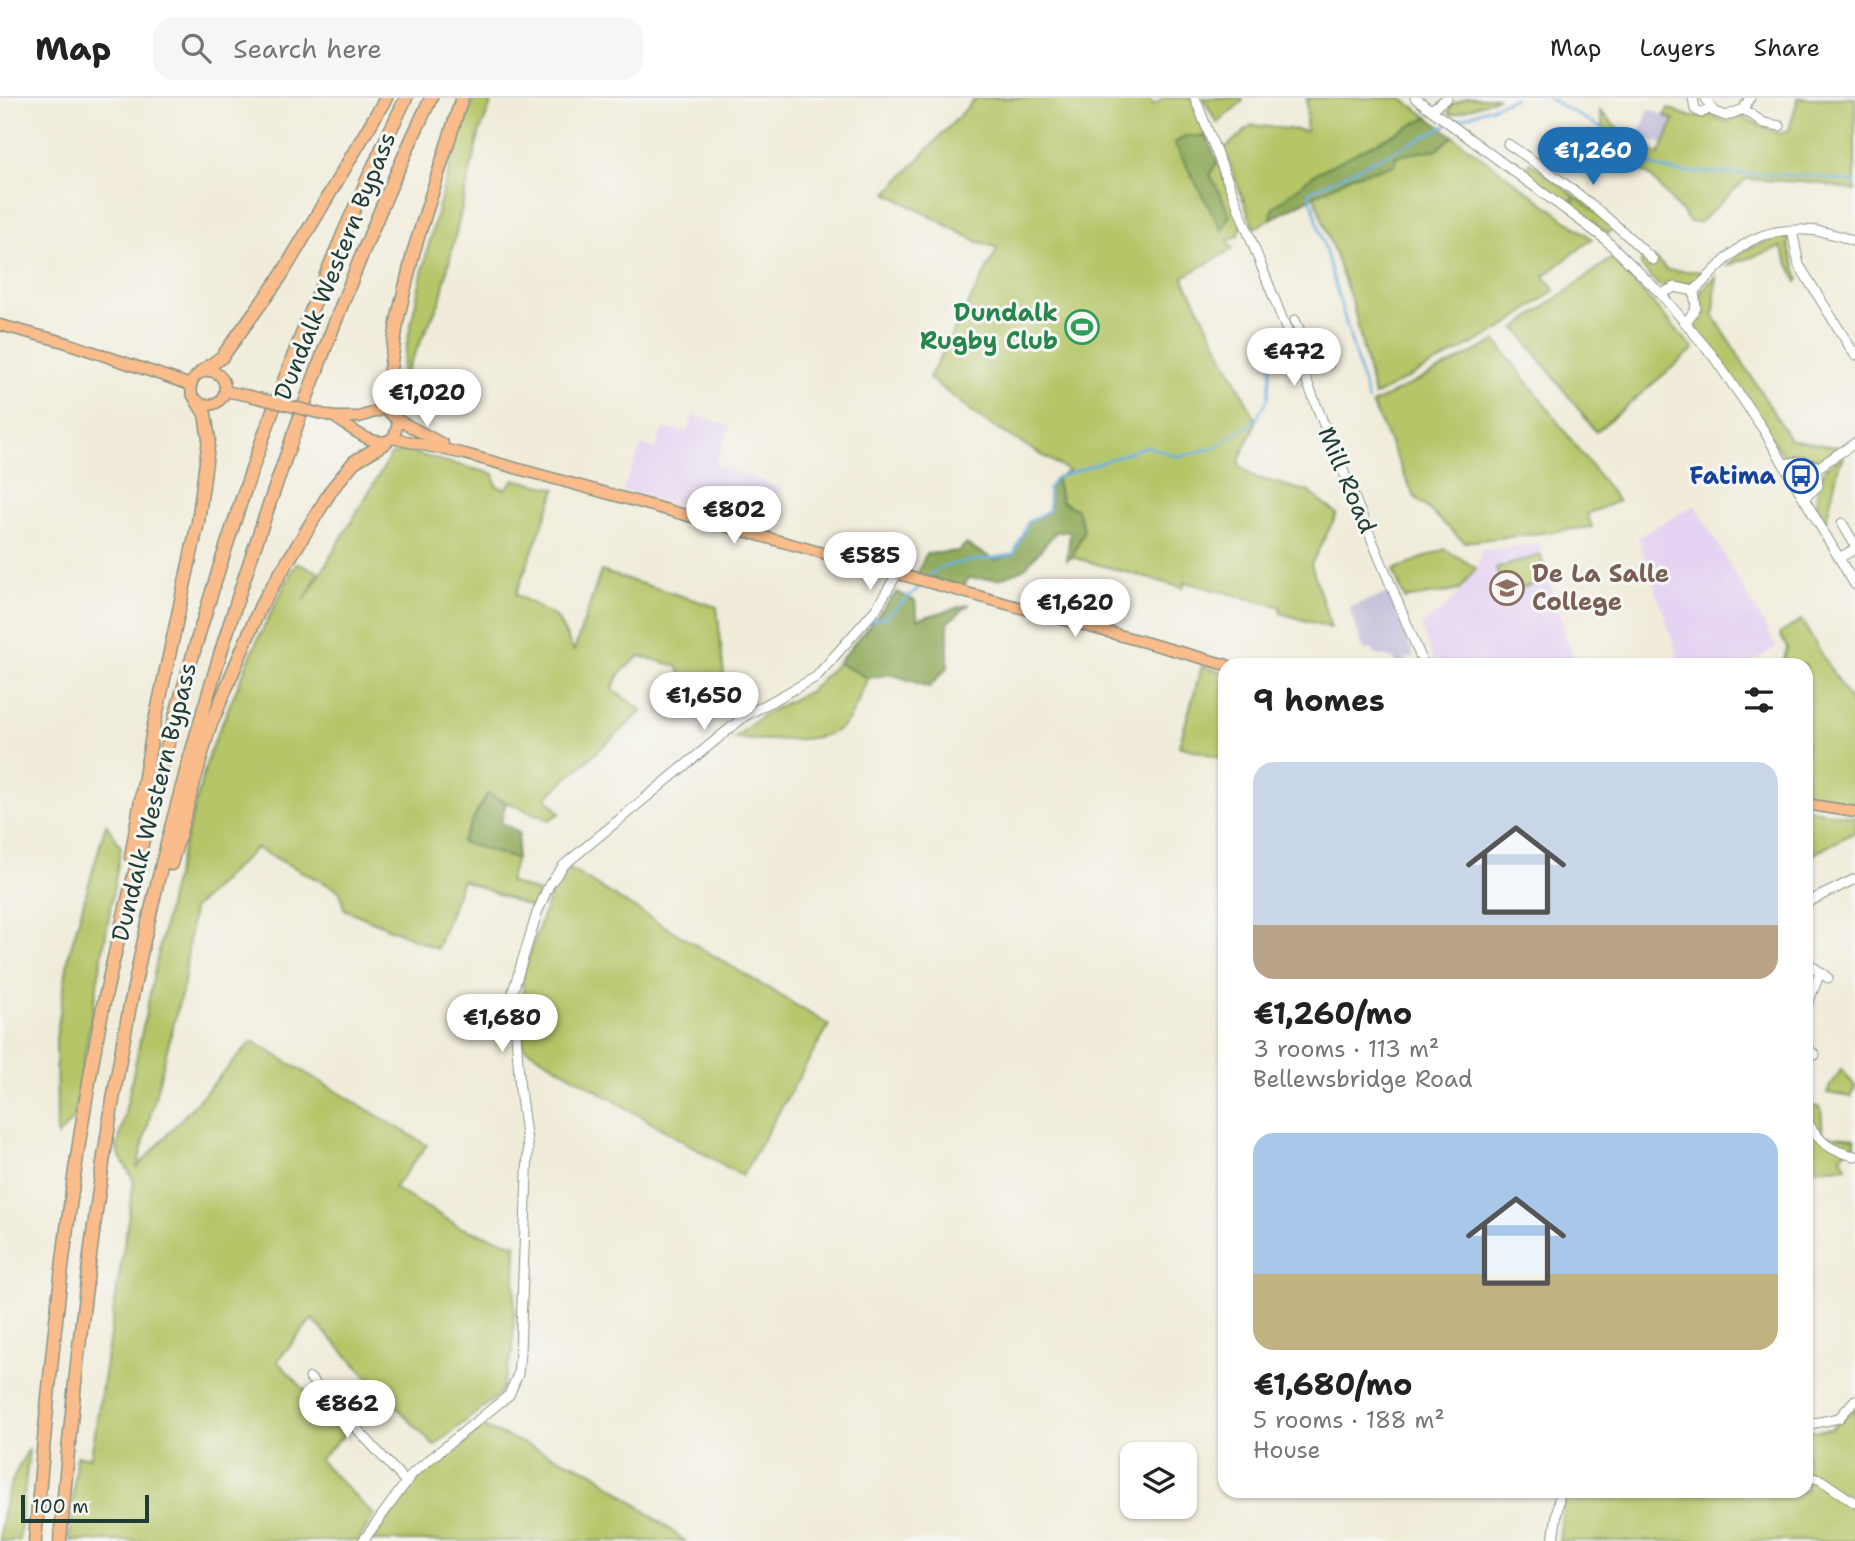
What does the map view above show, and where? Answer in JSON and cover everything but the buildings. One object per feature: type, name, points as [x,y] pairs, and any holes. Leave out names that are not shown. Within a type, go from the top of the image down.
[{"type":"highway","points":[[201,372],[222,358],[281,276],[386,98]]},
{"type":"highway","name":"Dundalk Western Bypass","points":[[35,1541],[56,1303],[79,1139],[103,1006],[166,747],[212,591],[309,320],[406,98]]},
{"type":"highway","name":"Dundalk Western Bypass","points":[[60,1541],[85,1284],[130,1009],[170,831],[231,614],[336,316],[367,239],[431,98]]},
{"type":"highway","points":[[395,417],[387,388],[398,317],[425,214],[462,98]]},
{"type":"highway","points":[[103,1006],[153,730],[198,522],[209,439],[205,414],[197,401]]},
{"type":"highway","points":[[85,1284],[136,1013],[183,815],[209,729],[261,605],[292,550],[332,489],[354,462],[389,440]]},
{"type":"main road","points":[[0,325],[64,342],[191,385]]},
{"type":"main road","points":[[201,372],[216,373],[223,380],[225,391],[214,404],[197,401],[192,394],[191,385],[201,372]]},
{"type":"main road","points":[[225,391],[334,417],[359,417],[384,409],[458,452]]},
{"type":"main road","points":[[369,439],[364,424],[371,412]]},
{"type":"main road","points":[[334,417],[369,439],[458,452],[1218,663]]},
{"type":"main road","points":[[389,440],[398,428],[395,417]]},
{"type":"main road","points":[[1813,805],[1855,812]]},
{"type":"street","name":"Mill Road","points":[[1195,98],[1421,658]]},
{"type":"street","points":[[1415,98],[1605,239],[1661,294],[1713,356],[1784,464],[1855,585]]},
{"type":"street","points":[[1431,110],[1447,98]]},
{"type":"street","points":[[1693,98],[1695,109],[1701,113],[1711,108]]},
{"type":"street","points":[[1706,98],[1711,108],[1726,116],[1743,109],[1750,98]]},
{"type":"street","points":[[1743,109],[1764,122],[1780,126]]},
{"type":"street","points":[[1502,162],[1511,146],[1548,170],[1612,220],[1653,260]]},
{"type":"street","points":[[1792,230],[1799,265],[1854,353]]},
{"type":"street","points":[[1694,291],[1741,247],[1759,237],[1792,230],[1815,230],[1855,242]]},
{"type":"street","points":[[1632,264],[1644,251]]},
{"type":"street","points":[[1661,294],[1675,287],[1694,291]]},
{"type":"street","points":[[1686,323],[1696,308],[1694,291]]},
{"type":"street","points":[[1295,320],[1303,338],[1324,351],[1329,364],[1304,373]]},
{"type":"street","points":[[1817,468],[1855,443]]},
{"type":"street","points":[[1784,464],[1802,461],[1810,462],[1817,468],[1818,485],[1804,498]]},
{"type":"street","points":[[1839,558],[1855,547],[1842,523]]},
{"type":"street","points":[[363,1541],[405,1481],[434,1454],[497,1407],[509,1395],[518,1374],[528,1150],[520,1090],[513,991],[526,945],[549,885],[564,865],[746,716],[816,677],[876,609],[897,574]]},
{"type":"street","points":[[1813,900],[1855,879]]},
{"type":"street","points":[[1813,966],[1824,975],[1813,995]]},
{"type":"street","points":[[1813,1132],[1827,1147],[1855,1156]]},
{"type":"street","points":[[310,1378],[405,1481]]},
{"type":"street","points":[[1813,1424],[1839,1418],[1855,1400]]},
{"type":"street","points":[[1813,1478],[1821,1480],[1855,1503]]},
{"type":"street","points":[[1553,1541],[1559,1498]]},
{"type":"shaded area","points":[[1649,109],[1674,119],[1664,145],[1639,135]]},
{"type":"shaded area","points":[[694,414],[730,426],[715,465],[781,488],[768,530],[622,491],[642,445],[656,449],[662,429],[686,432]]},
{"type":"shaded area","points":[[1695,505],[1777,647],[1758,658],[1679,658],[1638,537]]},
{"type":"shaded area","name":"De La Salle College","points":[[1539,544],[1573,658],[1433,658],[1421,625],[1446,608],[1477,569],[1481,550]]},
{"type":"shaded area","points":[[1389,593],[1414,657],[1390,658],[1374,654],[1372,649],[1364,650],[1349,607]]},
{"type":"green space","points":[[474,98],[493,98],[479,134],[440,301],[398,388],[439,205]]},
{"type":"green space","name":"Dundalk Rugby Club","points":[[976,98],[1149,98],[1153,105],[1164,98],[1191,98],[1207,136],[1187,136],[1230,215],[1210,174],[1217,161],[1243,224],[1238,236],[1228,241],[1233,249],[1183,277],[1256,420],[1239,465],[1254,477],[1309,492],[1337,514],[1311,564],[1331,628],[1280,613],[1281,607],[1185,582],[1183,588],[1072,557],[1084,530],[1077,510],[1061,501],[1056,478],[1069,471],[984,421],[929,378],[998,248],[976,241],[887,193]]},
{"type":"green space","points":[[1203,98],[1242,98],[1243,101],[1217,123]]},
{"type":"green space","points":[[1307,98],[1401,98],[1428,117],[1316,173],[1273,208],[1271,219],[1254,228],[1224,149],[1252,125],[1306,131]]},
{"type":"green space","points":[[1467,98],[1498,98],[1452,115],[1449,113],[1451,105]]},
{"type":"green space","points":[[1798,98],[1855,98],[1855,191],[1819,183],[1746,179],[1700,222],[1690,222],[1651,177],[1606,144],[1600,111],[1623,133],[1659,155],[1674,120],[1665,116],[1668,108],[1691,117],[1714,115],[1727,121],[1740,116],[1780,134],[1789,130]]},
{"type":"green space","points":[[1428,117],[1453,136],[1437,149],[1396,156],[1395,165],[1352,176],[1271,219],[1273,208],[1316,173]]},
{"type":"green space","points":[[1187,136],[1207,136],[1217,161],[1210,174],[1230,215],[1222,231],[1174,143]]},
{"type":"green space","points":[[1453,136],[1592,239],[1544,276],[1555,290],[1503,328],[1374,396],[1353,305],[1314,196],[1352,176],[1394,165],[1396,156],[1437,149]]},
{"type":"green space","points":[[1530,162],[1575,196],[1568,204],[1524,172]]},
{"type":"green space","points":[[1577,197],[1614,227],[1608,234],[1570,206]]},
{"type":"green space","points":[[1783,236],[1790,239],[1788,244],[1799,279],[1797,282],[1781,247],[1726,266],[1746,249]]},
{"type":"green space","points":[[1612,258],[1694,349],[1596,432],[1516,328]]},
{"type":"green space","points":[[1655,258],[1667,270],[1709,272],[1697,282],[1659,286],[1641,266],[1641,261]]},
{"type":"green space","points":[[1716,276],[1714,316],[1790,439],[1837,447],[1821,461],[1809,457],[1785,458],[1695,326],[1701,291]]},
{"type":"green space","points":[[1496,341],[1618,501],[1587,514],[1592,527],[1464,542],[1414,496],[1372,404]]},
{"type":"green space","points":[[405,451],[494,474],[496,486],[506,489],[514,479],[556,489],[516,594],[557,618],[574,651],[601,571],[717,607],[727,705],[685,684],[677,666],[640,656],[622,671],[612,689],[643,711],[546,797],[560,813],[549,820],[487,794],[461,842],[516,859],[509,882],[538,892],[533,908],[462,880],[437,949],[344,909],[340,891],[256,848],[193,909],[184,983],[137,1168],[252,1041],[427,1145],[394,1188],[462,1228],[516,1245],[513,1351],[500,1394],[434,1446],[312,1319],[277,1361],[346,1433],[319,1460],[374,1515],[358,1541],[70,1541],[76,1456],[91,1457],[134,1181],[117,1151],[172,888],[210,751],[257,641],[296,563],[319,572],[304,601],[391,455]]},
{"type":"green space","points":[[1842,456],[1844,458],[1839,465],[1826,521],[1818,507],[1816,495],[1825,468]]},
{"type":"green space","points":[[1807,466],[1814,479],[1810,487],[1803,489],[1793,472],[1796,467]]},
{"type":"green space","points":[[1056,478],[1061,501],[1077,510],[1084,530],[1072,557],[1067,560],[1070,532],[1056,532],[1024,569],[999,579],[968,578],[964,587],[917,575],[926,554],[958,551],[966,544],[995,560],[1014,554],[1028,522],[1050,510],[1048,489]]},
{"type":"green space","points":[[1445,549],[1476,568],[1459,590],[1405,599],[1393,570]]},
{"type":"green space","points":[[1540,555],[1549,579],[1505,594],[1496,569]]},
{"type":"green space","points":[[897,592],[915,601],[918,619],[970,604],[948,622],[948,667],[929,687],[891,674],[868,678],[838,663]]},
{"type":"green space","points":[[1801,620],[1855,709],[1855,805],[1813,798],[1813,658],[1784,658],[1787,648],[1780,634]]},
{"type":"green space","points":[[838,663],[868,678],[853,713],[837,730],[825,735],[794,740],[734,739],[764,714],[810,691]]},
{"type":"green space","points":[[1202,666],[1218,671],[1218,757],[1179,746]]},
{"type":"green space","points":[[487,794],[506,802],[501,822],[519,833],[516,859],[461,842]]},
{"type":"green space","points":[[1813,810],[1855,817],[1855,832],[1813,854]]},
{"type":"green space","points":[[106,824],[121,847],[74,1118],[57,1137],[56,1039],[69,954]]},
{"type":"green space","points":[[568,868],[829,1025],[742,1176],[523,1047],[523,973],[552,890]]},
{"type":"green space","points":[[1841,1069],[1855,1086],[1851,1097],[1827,1093]]},
{"type":"green space","points":[[1813,1106],[1821,1108],[1823,1135],[1855,1138],[1855,1145],[1845,1150],[1841,1156],[1846,1167],[1813,1169]]},
{"type":"green space","points":[[1855,1408],[1855,1541],[1559,1541],[1564,1498],[1813,1498],[1813,1430],[1831,1429]]},
{"type":"green space","points":[[483,1427],[593,1472],[685,1541],[372,1541],[420,1476]]},
{"type":"green space","points":[[29,1449],[19,1541],[0,1541],[8,1493]]},
{"type":"waterway","points":[[1453,122],[1515,98]]},
{"type":"waterway","points":[[1548,98],[1603,129],[1653,166],[1678,172],[1813,176],[1855,183]]},
{"type":"waterway","points":[[1368,401],[1309,192],[1447,125]]},
{"type":"waterway","points":[[928,577],[935,571],[955,564],[1014,554],[1028,522],[1050,510],[1048,489],[1056,478],[1147,446],[1179,457],[1216,447],[1256,420],[1268,398],[1272,363],[1283,350],[1274,325]]},
{"type":"waterway","points":[[868,622],[887,616],[922,585]]},
{"type":"place","name":"Dundalk Rugby Club","points":[[1082,327]]},
{"type":"place","name":"Fatima","points":[[1801,476]]},
{"type":"place","name":"De La Salle College","points":[[1507,588]]}]
